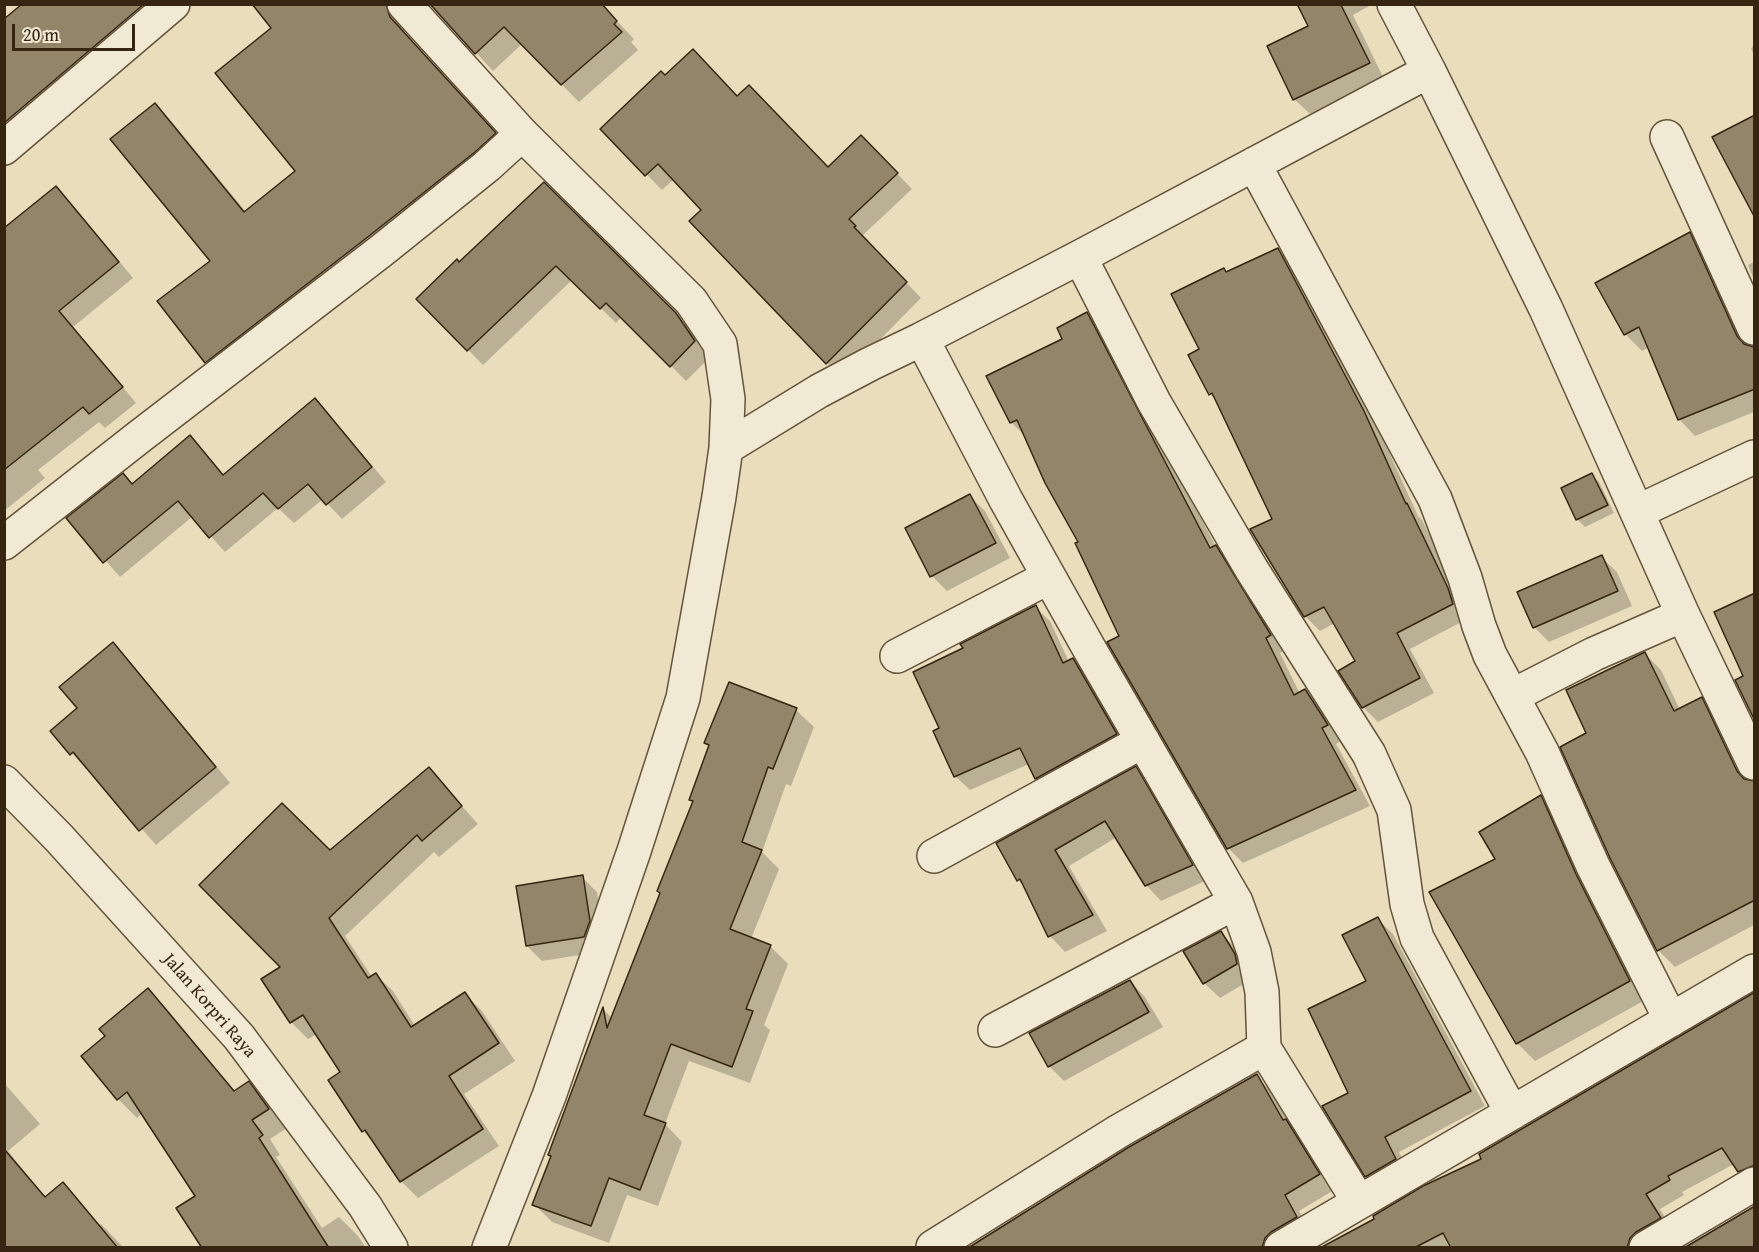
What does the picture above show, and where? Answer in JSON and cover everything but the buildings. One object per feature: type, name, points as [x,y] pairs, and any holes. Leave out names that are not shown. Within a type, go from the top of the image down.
[{"type":"street","points":[[4,148],[172,4]]},
{"type":"street","points":[[404,4],[522,134],[691,301],[720,344],[728,399],[726,448],[719,497],[683,698],[634,851],[549,1096],[489,1248]]},
{"type":"street","points":[[1394,4],[1430,71],[1546,309],[1683,615],[1755,763]]},
{"type":"street","points":[[726,448],[819,391],[1080,257],[1430,71]]},
{"type":"street","points":[[4,543],[381,251],[487,166],[522,134]]},
{"type":"street","points":[[1666,137],[1755,328]]},
{"type":"street","points":[[1254,164],[1435,499],[1465,578],[1490,654],[1542,752],[1593,866],[1671,1020]]},
{"type":"street","points":[[1080,257],[1159,412],[1252,570],[1373,763],[1394,810],[1407,904],[1417,938],[1512,1113]]},
{"type":"street","points":[[922,339],[1049,577],[1236,902],[1254,952],[1262,992],[1264,1048],[1359,1202]]},
{"type":"street","points":[[1637,512],[1755,457]]},
{"type":"street","points":[[897,656],[1049,577]]},
{"type":"street","points":[[1512,696],[1594,654],[1683,615]]},
{"type":"street","points":[[933,856],[1143,741]]},
{"type":"street","name":"Jalan Korpri Raya","points":[[4,782],[59,838],[239,1037],[358,1197],[391,1248]]},
{"type":"street","points":[[995,1030],[1236,902]]},
{"type":"street","points":[[1281,1248],[1315,1239],[1359,1202],[1755,971]]},
{"type":"street","points":[[933,1247],[1119,1131],[1264,1048]]},
{"type":"street","points":[[1646,1248],[1755,1184]]}]
